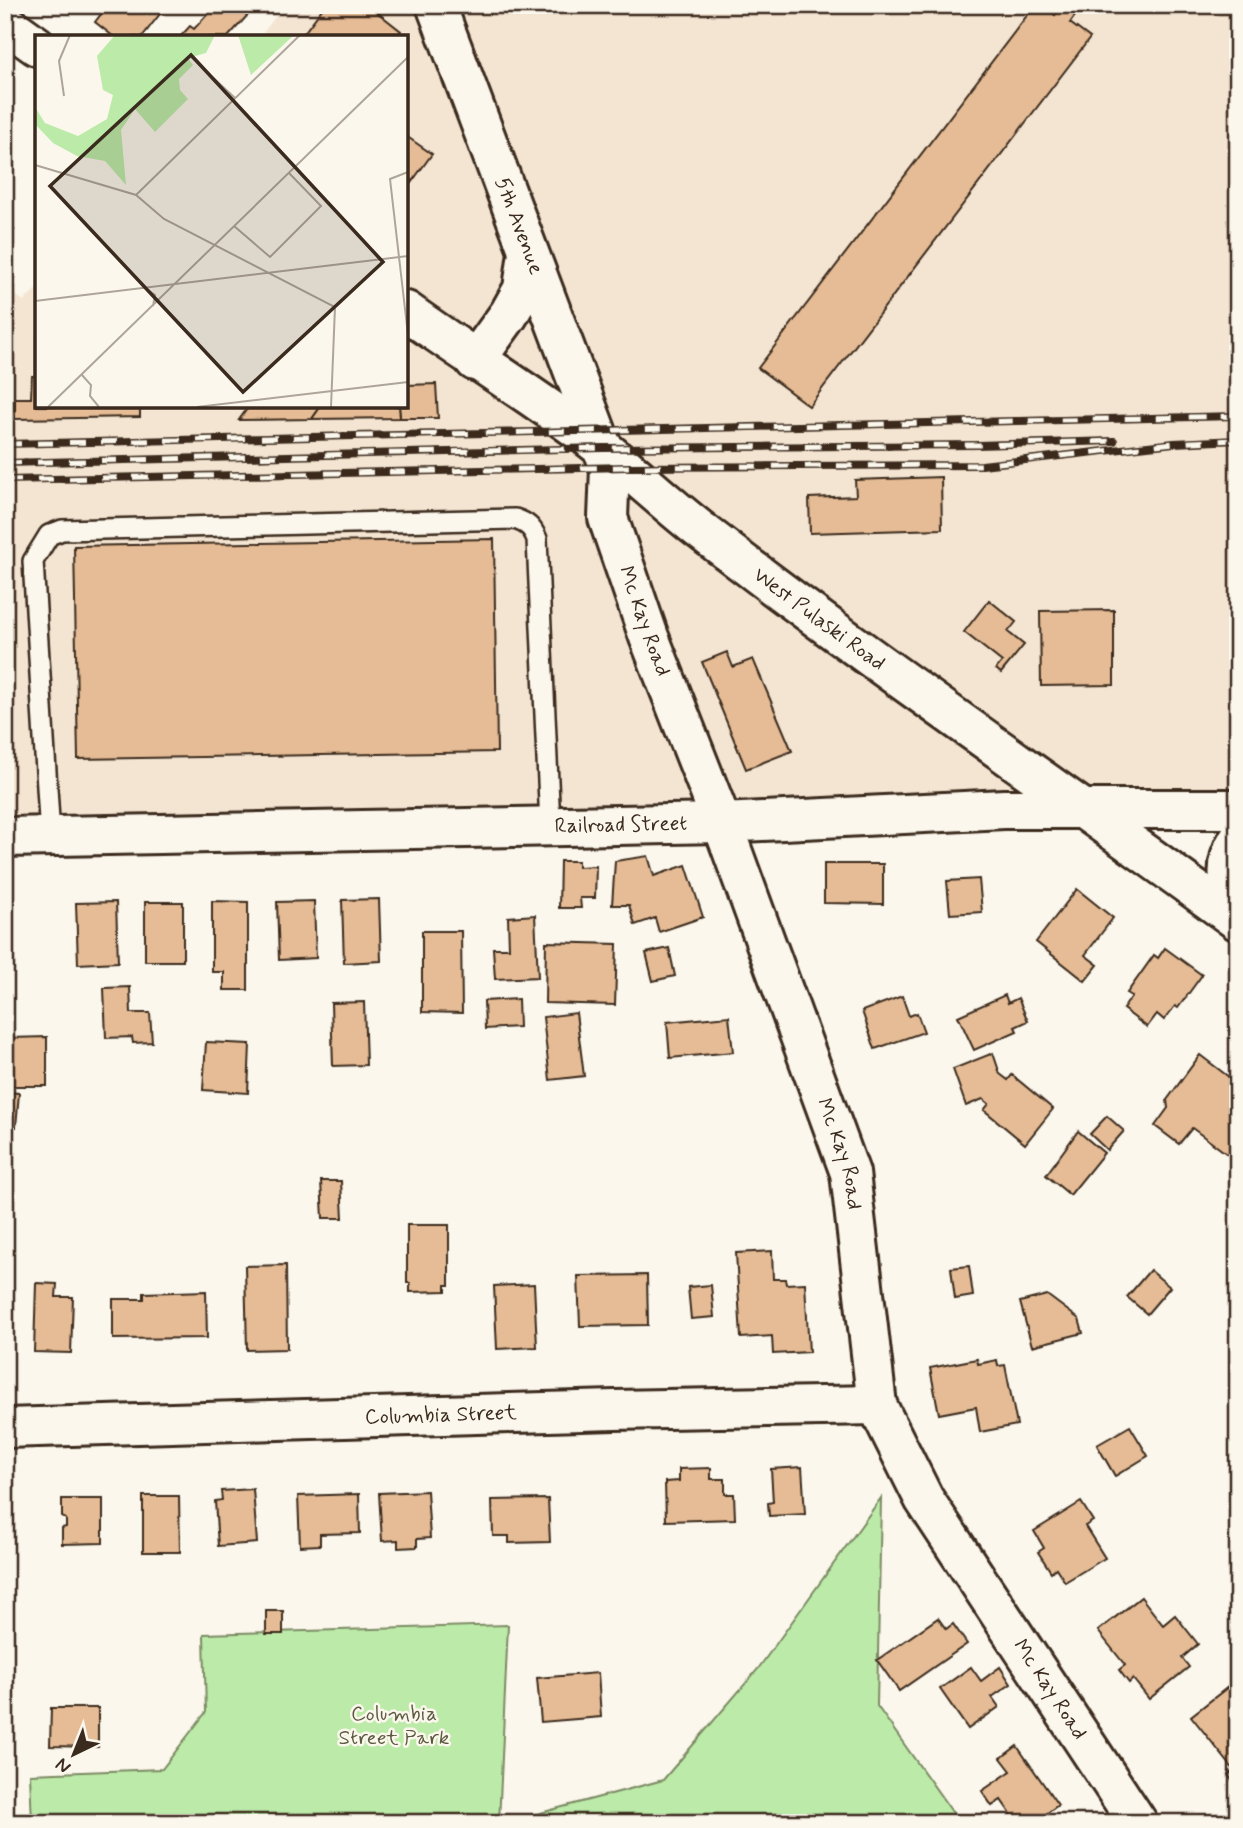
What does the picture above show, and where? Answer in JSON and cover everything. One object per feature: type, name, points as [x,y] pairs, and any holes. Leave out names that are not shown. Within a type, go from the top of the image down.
[{"type":"street","name":"5th Avenue","points":[[436,5],[603,449]]},
{"type":"street","points":[[5,23],[35,45]]},
{"type":"street","points":[[475,360],[523,289],[528,252]]},
{"type":"street","name":"West Pulaski Road","points":[[408,312],[580,430],[628,467],[697,527],[1009,758],[1088,810],[1238,920]]},
{"type":"street","name":"Mc Kay Road","points":[[603,449],[610,468],[608,518],[649,636],[722,823],[850,1172],[877,1405],[924,1499],[1138,1823]]},
{"type":"street","name":"Railroad Street","points":[[5,837],[722,823],[1004,808],[1238,809]]},
{"type":"street","points":[[1238,840],[1230,852],[1228,872],[1231,895],[1238,910]]},
{"type":"street","name":"Columbia Street","points":[[5,1429],[877,1405]]},
{"type":"lane","points":[[50,836],[33,561],[49,535],[62,530],[515,519],[533,529],[537,539],[550,825]]},
{"type":"shaded area","points":[[284,5],[1238,5],[1238,790],[5,816],[5,288],[24,301],[35,290],[35,408],[408,408],[408,35],[262,35]]},
{"type":"green space","points":[[881,1498],[877,1706],[960,1823],[503,1823],[663,1780],[758,1669]]},
{"type":"green space","name":"Columbia Street Park","points":[[508,1625],[499,1823],[32,1823],[30,1774],[162,1769],[206,1712],[204,1634]]},
{"type":"building","points":[[108,5],[166,6],[144,35],[111,35],[95,22]]},
{"type":"building","points":[[216,5],[257,5],[230,35],[182,35],[190,26],[194,29]]},
{"type":"building","points":[[325,5],[368,5],[401,31],[398,35],[302,35]]},
{"type":"building","points":[[1035,5],[1042,5],[1055,15],[1062,6],[1075,16],[1070,23],[1090,38],[809,406],[758,368]]},
{"type":"building","points":[[408,137],[432,154],[408,187]]},
{"type":"building","points":[[5,224],[14,230],[5,242]]},
{"type":"building","points":[[32,376],[35,376],[35,408],[140,408],[140,417],[15,419],[15,398],[31,398]]},
{"type":"building","points":[[436,384],[438,418],[400,418],[399,408],[408,408],[408,385]]},
{"type":"building","points":[[248,408],[320,408],[312,419],[239,420]]},
{"type":"building","points":[[320,408],[399,408],[400,418],[312,419]]},
{"type":"building","points":[[941,477],[942,529],[810,533],[809,498],[856,496],[855,480]]},
{"type":"building","points":[[494,539],[497,752],[78,759],[74,546]]},
{"type":"building","points":[[989,600],[1016,622],[1008,632],[1024,645],[1001,673],[996,669],[1002,662],[964,632]]},
{"type":"building","points":[[1114,610],[1114,685],[1041,686],[1040,611]]},
{"type":"building","points":[[727,652],[733,667],[753,659],[792,751],[746,769],[702,662]]},
{"type":"building","points":[[648,856],[654,876],[686,865],[703,917],[659,932],[655,918],[635,925],[629,905],[612,905],[615,861]]},
{"type":"building","points":[[560,861],[578,861],[578,867],[596,866],[595,898],[580,898],[581,908],[559,908]]},
{"type":"building","points":[[824,864],[883,864],[883,904],[824,903]]},
{"type":"building","points":[[979,879],[982,912],[950,914],[947,881]]},
{"type":"building","points":[[1077,889],[1113,918],[1085,955],[1098,965],[1085,981],[1036,942]]},
{"type":"building","points":[[379,899],[381,961],[344,963],[342,900]]},
{"type":"building","points":[[212,901],[248,902],[248,990],[224,990],[224,972],[212,972]]},
{"type":"building","points":[[314,901],[316,958],[279,960],[277,902]]},
{"type":"building","points":[[116,902],[118,962],[78,964],[76,903]]},
{"type":"building","points":[[145,902],[183,902],[183,961],[145,961]]},
{"type":"building","points":[[535,915],[538,977],[495,979],[493,948],[509,948],[508,917]]},
{"type":"building","points":[[422,931],[461,931],[462,1013],[422,1012]]},
{"type":"building","points":[[546,942],[617,944],[615,1005],[545,1003]]},
{"type":"building","points":[[669,948],[675,976],[653,981],[646,953]]},
{"type":"building","points":[[1165,948],[1202,975],[1178,1008],[1175,1006],[1164,1020],[1157,1014],[1147,1027],[1123,1009],[1132,996],[1127,993],[1154,955],[1158,958]]},
{"type":"building","points":[[130,987],[131,1013],[150,1013],[152,1042],[133,1043],[132,1037],[106,1038],[104,988]]},
{"type":"building","points":[[1005,995],[1008,1003],[1018,998],[1028,1021],[1015,1027],[1017,1031],[974,1050],[958,1016]]},
{"type":"building","points":[[902,996],[909,1016],[917,1013],[924,1032],[875,1049],[862,1011]]},
{"type":"building","points":[[518,999],[519,1027],[485,1029],[484,1001]]},
{"type":"building","points":[[364,1002],[366,1065],[333,1066],[331,1003]]},
{"type":"building","points":[[576,1013],[584,1076],[550,1080],[543,1017]]},
{"type":"building","points":[[729,1016],[733,1052],[670,1058],[667,1022]]},
{"type":"building","points":[[47,1037],[47,1086],[10,1086],[9,1038]]},
{"type":"building","points":[[206,1042],[250,1044],[248,1093],[203,1090]]},
{"type":"building","points":[[993,1053],[1000,1074],[1008,1080],[1012,1075],[1053,1109],[1025,1144],[984,1110],[989,1104],[983,1099],[966,1106],[953,1069]]},
{"type":"building","points":[[1200,1055],[1238,1084],[1238,1162],[1192,1128],[1179,1144],[1155,1126],[1168,1108],[1167,1100]]},
{"type":"building","points":[[5,1092],[19,1093],[16,1127],[5,1126]]},
{"type":"building","points":[[1107,1116],[1124,1131],[1107,1150],[1090,1134]]},
{"type":"building","points":[[1078,1131],[1104,1153],[1070,1195],[1046,1175]]},
{"type":"building","points":[[321,1181],[341,1181],[343,1218],[323,1218]]},
{"type":"building","points":[[407,1225],[449,1225],[449,1285],[446,1285],[446,1291],[410,1292],[410,1283],[407,1283]]},
{"type":"building","points":[[772,1251],[773,1279],[785,1279],[786,1284],[805,1283],[809,1352],[773,1354],[772,1336],[741,1338],[736,1253]]},
{"type":"building","points":[[286,1265],[287,1349],[247,1350],[245,1266]]},
{"type":"building","points":[[969,1266],[973,1296],[955,1299],[951,1268]]},
{"type":"building","points":[[1150,1270],[1170,1287],[1147,1314],[1127,1297]]},
{"type":"building","points":[[647,1275],[648,1325],[580,1326],[578,1276]]},
{"type":"building","points":[[36,1283],[57,1284],[56,1297],[73,1297],[71,1353],[34,1352]]},
{"type":"building","points":[[534,1284],[537,1347],[497,1349],[494,1286]]},
{"type":"building","points":[[711,1285],[714,1317],[691,1319],[688,1287]]},
{"type":"building","points":[[206,1291],[207,1338],[113,1339],[113,1299],[144,1299],[144,1293]]},
{"type":"building","points":[[1047,1295],[1079,1319],[1083,1333],[1032,1346],[1020,1302]]},
{"type":"building","points":[[977,1359],[978,1364],[997,1360],[998,1366],[1005,1365],[1017,1425],[980,1432],[976,1407],[939,1414],[930,1368]]},
{"type":"building","points":[[1130,1426],[1148,1456],[1115,1476],[1097,1445]]},
{"type":"building","points":[[802,1467],[805,1514],[769,1516],[768,1503],[773,1502],[771,1469]]},
{"type":"building","points":[[711,1468],[711,1479],[725,1479],[725,1494],[734,1494],[735,1519],[666,1521],[665,1482],[679,1481],[679,1469]]},
{"type":"building","points":[[253,1489],[257,1543],[218,1546],[215,1501],[222,1500],[221,1491]]},
{"type":"building","points":[[427,1491],[430,1538],[417,1539],[417,1547],[398,1548],[398,1540],[382,1541],[379,1493]]},
{"type":"building","points":[[359,1494],[360,1533],[320,1534],[320,1545],[300,1546],[298,1496]]},
{"type":"building","points":[[143,1496],[179,1496],[180,1552],[143,1552]]},
{"type":"building","points":[[62,1499],[103,1499],[103,1543],[62,1544],[62,1528],[66,1527],[66,1519],[62,1517]]},
{"type":"building","points":[[548,1499],[550,1542],[509,1543],[509,1536],[493,1536],[492,1500]]},
{"type":"building","points":[[1081,1502],[1093,1521],[1085,1526],[1105,1558],[1065,1582],[1056,1568],[1051,1572],[1038,1552],[1044,1548],[1034,1531]]},
{"type":"building","points":[[1141,1597],[1163,1625],[1175,1615],[1198,1644],[1182,1658],[1189,1667],[1149,1699],[1133,1679],[1129,1683],[1119,1670],[1125,1665],[1098,1631]]},
{"type":"building","points":[[266,1611],[283,1611],[283,1634],[266,1634]]},
{"type":"building","points":[[938,1618],[946,1629],[953,1624],[967,1644],[899,1691],[877,1660]]},
{"type":"building","points":[[971,1667],[981,1681],[1000,1667],[1011,1684],[992,1697],[999,1707],[968,1729],[940,1689]]},
{"type":"building","points":[[598,1673],[601,1717],[541,1722],[537,1678]]},
{"type":"building","points":[[1228,1687],[1238,1700],[1238,1789],[1228,1775],[1234,1770],[1191,1716]]},
{"type":"building","points":[[51,1708],[98,1708],[98,1747],[50,1746]]},
{"type":"building","points":[[1017,1746],[1058,1805],[1034,1823],[1017,1823],[1001,1800],[992,1806],[982,1791],[1011,1771],[1001,1758]]},
{"type":"railway","points":[[5,444],[1238,416]]},
{"type":"railway","points":[[5,480],[628,467],[982,465],[1174,443],[1238,440]]},
{"type":"railway","points":[[5,463],[603,448],[978,445],[1114,441]]}]
